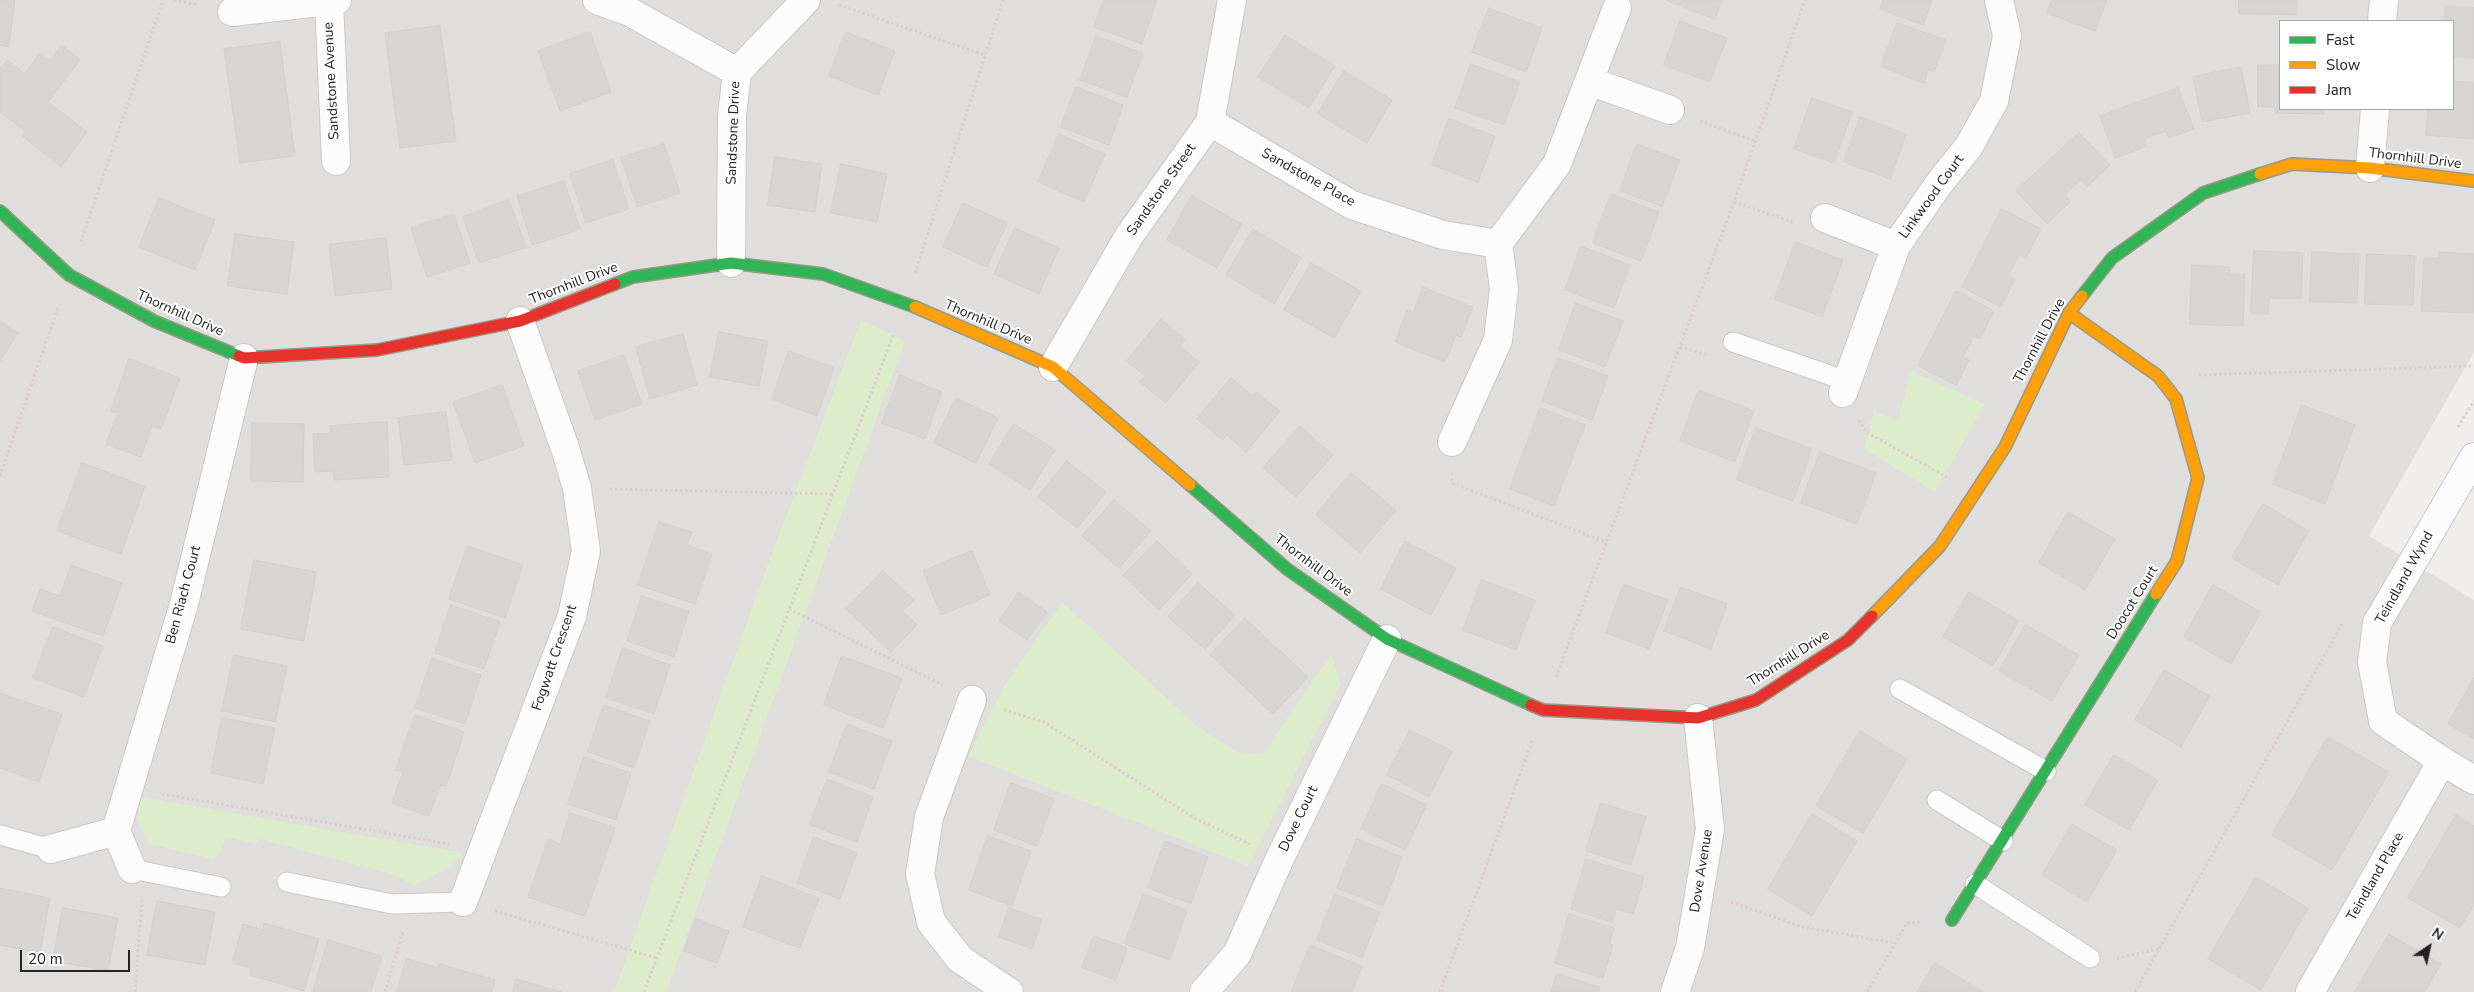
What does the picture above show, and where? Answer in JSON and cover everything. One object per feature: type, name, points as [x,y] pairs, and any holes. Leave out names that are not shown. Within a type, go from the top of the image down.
[{"type":"street","name":"Sandstone Avenue","points":[[232,12],[333,0],[336,161]]},
{"type":"street","points":[[597,0],[630,12],[737,72]]},
{"type":"street","name":"Sandstone Drive","points":[[731,263],[732,116],[737,72],[806,0]]},
{"type":"street","name":"Sandstone Street","points":[[1052,367],[1129,236],[1210,122],[1232,0]]},
{"type":"street","name":"Linkwood Court","points":[[1845,387],[1896,246],[1969,146],[1994,101],[2007,36],[2000,0]]},
{"type":"street","points":[[2382,20],[2384,0]]},
{"type":"street","points":[[1452,442],[1498,340],[1504,289],[1498,244],[1557,164],[1617,8]]},
{"type":"street","points":[[1589,81],[1670,110]]},
{"type":"street","points":[[2370,168],[2375,110]]},
{"type":"street","name":"Sandstone Place","points":[[1210,122],[1352,205],[1443,235],[1498,244]]},
{"type":"street","name":"Thornhill Drive","points":[[0,211],[69,275],[154,321],[244,358],[377,350],[520,321],[633,277],[731,263],[823,274],[905,303],[1052,367],[1287,568],[1386,639],[1544,710],[1698,718],[1756,700],[1848,640],[1940,546],[2004,447],[2069,314],[2112,258],[2203,194],[2292,164],[2370,168],[2474,181]]},
{"type":"street","points":[[1825,218],[1896,246]]},
{"type":"street","name":"Doocot Court","points":[[1952,920],[2177,561],[2198,478],[2176,398],[2158,376],[2069,314]]},
{"type":"street","name":"Fogwatt Crescent","points":[[463,902],[572,616],[586,551],[577,488],[565,448],[520,321]]},
{"type":"street","name":"Ben Riach Court","points":[[116,831],[184,604],[244,358]]},
{"type":"street","name":"Teindland Wynd","points":[[2474,457],[2377,623],[2372,662],[2383,721],[2474,780]]},
{"type":"street","name":"Dove Court","points":[[1204,992],[1237,954],[1280,858],[1386,639]]},
{"type":"street","points":[[972,700],[928,818],[920,874],[930,922],[960,959],[1009,992]]},
{"type":"street","name":"Dove Avenue","points":[[1675,992],[1690,948],[1710,829],[1698,718]]},
{"type":"street","name":"Teindland Place","points":[[2310,992],[2442,761]]},
{"type":"street","points":[[51,849],[116,831],[132,869]]},
{"type":"lane","points":[[1733,342],[1845,387]]},
{"type":"lane","points":[[1900,689],[2046,771]]},
{"type":"lane","points":[[1937,800],[2003,841]]},
{"type":"lane","points":[[0,835],[51,849]]},
{"type":"lane","points":[[132,869],[222,887]]},
{"type":"lane","points":[[287,882],[392,904],[463,902]]},
{"type":"lane","points":[[1975,884],[2090,958]]},
{"type":"path","points":[[644,992],[905,303],[1003,0]]},
{"type":"path","points":[[1440,992],[1734,202],[1805,0]]},
{"type":"path","points":[[834,3],[985,55]]},
{"type":"path","points":[[1670,110],[1756,140]]},
{"type":"path","points":[[1734,202],[1810,228],[1825,218]]},
{"type":"path","points":[[2158,376],[2474,366]]},
{"type":"path","points":[[2454,434],[2474,401]]},
{"type":"path","points":[[1452,442],[1452,483],[1606,542]]},
{"type":"path","points":[[577,488],[833,494]]},
{"type":"path","points":[[789,609],[972,700],[1044,722],[1196,819],[1280,858]]},
{"type":"path","points":[[2136,992],[2346,618]]},
{"type":"path","points":[[129,788],[484,850]]},
{"type":"path","points":[[132,869],[143,897],[135,992]]},
{"type":"path","points":[[1699,891],[1802,927],[1896,943]]},
{"type":"path","points":[[463,902],[657,958]]},
{"type":"path","points":[[1867,992],[1908,923],[1952,920]]},
{"type":"path","points":[[385,992],[406,924]]},
{"type":"path","points":[[2090,958],[2098,963],[2160,948]]},
{"type":"shaded area","points":[[0,0],[2474,0],[2474,352],[2369,536],[2474,600],[2474,992],[0,992]]},
{"type":"green space","points":[[861,320],[905,341],[666,992],[614,992],[768,564]]},
{"type":"green space","points":[[1911,371],[1985,404],[1935,492],[1864,449],[1874,411],[1898,421]]},
{"type":"green space","points":[[1062,602],[1198,727],[1241,754],[1264,753],[1331,654],[1341,684],[1248,866],[968,756],[1006,683]]},
{"type":"green space","points":[[141,797],[464,853],[452,866],[415,885],[391,874],[260,839],[256,844],[226,837],[220,855],[213,859],[149,844],[137,820]]},
{"type":"building","points":[[0,0],[15,0],[9,47],[0,45]]},
{"type":"building","points":[[1104,0],[1157,0],[1142,44],[1094,27]]},
{"type":"building","points":[[1666,0],[1722,0],[1715,19]]},
{"type":"building","points":[[1883,0],[1932,0],[1923,25],[1880,9]]},
{"type":"building","points":[[2052,0],[2107,0],[2095,31],[2047,13]]},
{"type":"building","points":[[2239,0],[2297,0],[2297,15],[2239,14]]},
{"type":"building","points":[[2446,6],[2474,8],[2474,58],[2454,56],[2454,20],[2444,20]]},
{"type":"building","points":[[1489,8],[1542,28],[1526,72],[1472,52]]},
{"type":"building","points":[[1680,21],[1727,38],[1710,82],[1664,65]]},
{"type":"building","points":[[1897,23],[1946,40],[1934,72],[1928,70],[1924,83],[1881,67]]},
{"type":"building","points":[[440,26],[456,141],[400,148],[385,33]]},
{"type":"building","points":[[590,32],[611,92],[560,111],[538,51]]},
{"type":"building","points":[[846,32],[895,51],[878,95],[829,76]]},
{"type":"building","points":[[1285,35],[1335,66],[1309,108],[1258,77]]},
{"type":"building","points":[[1096,36],[1143,53],[1127,97],[1080,80]]},
{"type":"building","points":[[280,42],[295,156],[240,163],[224,49]]},
{"type":"building","points":[[62,45],[80,60],[48,102],[87,132],[61,167],[22,136],[26,132],[0,112],[0,69],[7,60],[25,74],[40,53],[50,61]]},
{"type":"building","points":[[1471,64],[1520,82],[1504,125],[1455,108]]},
{"type":"building","points":[[2258,65],[2279,65],[2279,110],[2324,110],[2324,114],[2275,113],[2275,107],[2258,107]]},
{"type":"building","points":[[2241,67],[2250,113],[2202,122],[2193,77]]},
{"type":"building","points":[[1344,71],[1392,100],[1367,143],[1318,114]]},
{"type":"building","points":[[2454,81],[2474,83],[2474,139],[2426,135],[2428,110],[2454,110]]},
{"type":"building","points":[[1076,87],[1123,105],[1109,145],[1061,127]]},
{"type":"building","points":[[2178,88],[2194,129],[2169,138],[2166,131],[2144,139],[2147,146],[2115,158],[2100,116]]},
{"type":"building","points":[[1812,98],[1852,112],[1834,163],[1794,149]]},
{"type":"building","points":[[1860,117],[1906,134],[1890,179],[1844,162]]},
{"type":"building","points":[[1449,119],[1495,136],[1478,182],[1432,165]]},
{"type":"building","points":[[2079,133],[2110,165],[2087,187],[2081,180],[2065,195],[2070,202],[2047,224],[2016,191]]},
{"type":"building","points":[[1059,134],[1105,154],[1084,202],[1038,182]]},
{"type":"building","points":[[664,144],[680,193],[637,207],[621,158]]},
{"type":"building","points":[[1637,144],[1680,160],[1662,206],[1620,191]]},
{"type":"building","points":[[775,157],[822,164],[815,212],[768,205]]},
{"type":"building","points":[[613,160],[629,209],[586,223],[570,174]]},
{"type":"building","points":[[841,164],[887,174],[877,222],[831,213]]},
{"type":"building","points":[[564,181],[580,229],[532,245],[517,196]]},
{"type":"building","points":[[1611,194],[1659,212],[1641,261],[1593,243]]},
{"type":"building","points":[[1192,196],[1242,224],[1217,268],[1167,240]]},
{"type":"building","points":[[159,198],[215,220],[195,270],[139,247]]},
{"type":"building","points":[[509,200],[526,247],[479,263],[463,217]]},
{"type":"building","points":[[963,203],[1007,223],[987,267],[943,247]]},
{"type":"building","points":[[2002,209],[2041,229],[2026,258],[2019,254],[2008,276],[2015,279],[2001,307],[1962,287]]},
{"type":"building","points":[[454,214],[470,263],[427,277],[411,228]]},
{"type":"building","points":[[1015,228],[1059,248],[1039,294],[994,274]]},
{"type":"building","points":[[1253,229],[1301,258],[1274,304],[1226,275]]},
{"type":"building","points":[[235,234],[294,242],[287,294],[228,286]]},
{"type":"building","points":[[386,238],[392,289],[335,296],[329,245]]},
{"type":"building","points":[[1795,242],[1843,260],[1822,317],[1775,299]]},
{"type":"building","points":[[1581,246],[1630,265],[1614,308],[1565,290]]},
{"type":"building","points":[[2254,251],[2303,253],[2301,299],[2269,298],[2268,314],[2251,313]]},
{"type":"building","points":[[2312,252],[2359,254],[2357,303],[2310,302]]},
{"type":"building","points":[[2439,252],[2474,254],[2474,313],[2421,311],[2424,258],[2438,258]]},
{"type":"building","points":[[2367,254],[2415,256],[2413,305],[2365,304]]},
{"type":"building","points":[[1311,263],[1361,291],[1334,338],[1284,310]]},
{"type":"building","points":[[2192,265],[2230,267],[2229,274],[2245,274],[2243,326],[2190,324]]},
{"type":"building","points":[[1423,287],[1473,307],[1461,337],[1456,335],[1445,362],[1395,342],[1407,310],[1413,312]]},
{"type":"building","points":[[1956,291],[1994,311],[1980,339],[1974,336],[1963,357],[1969,360],[1956,385],[1918,366]]},
{"type":"building","points":[[1576,303],[1623,321],[1605,367],[1559,350]]},
{"type":"building","points":[[1161,319],[1185,339],[1180,346],[1199,362],[1166,403],[1140,382],[1145,376],[1127,361]]},
{"type":"building","points":[[0,321],[18,333],[0,361]]},
{"type":"building","points":[[719,332],[768,341],[759,386],[710,377]]},
{"type":"building","points":[[683,334],[697,385],[650,399],[636,347]]},
{"type":"building","points":[[789,351],[834,368],[817,416],[772,399]]},
{"type":"building","points":[[624,355],[642,404],[595,420],[578,371]]},
{"type":"building","points":[[1558,358],[1608,376],[1592,420],[1542,401]]},
{"type":"building","points":[[129,359],[180,378],[161,429],[152,426],[141,457],[106,444],[118,413],[111,411]]},
{"type":"building","points":[[900,375],[942,392],[925,439],[882,423]]},
{"type":"building","points":[[1231,378],[1253,396],[1256,392],[1280,411],[1246,452],[1227,435],[1223,440],[1197,419]]},
{"type":"building","points":[[502,385],[524,446],[475,463],[453,402]]},
{"type":"building","points":[[1699,390],[1754,411],[1735,462],[1680,441]]},
{"type":"building","points":[[956,398],[998,418],[976,463],[934,443]]},
{"type":"building","points":[[2302,405],[2355,425],[2325,504],[2273,484]]},
{"type":"building","points":[[1540,408],[1585,425],[1554,506],[1510,489]]},
{"type":"building","points":[[446,412],[452,460],[404,465],[398,418]]},
{"type":"building","points":[[387,422],[389,477],[334,480],[333,471],[315,472],[313,434],[331,433],[330,426]]},
{"type":"building","points":[[252,423],[304,424],[303,482],[251,481]]},
{"type":"building","points":[[1014,424],[1055,450],[1030,490],[989,464]]},
{"type":"building","points":[[1300,426],[1333,455],[1296,497],[1263,468]]},
{"type":"building","points":[[1756,428],[1812,449],[1793,501],[1737,480]]},
{"type":"building","points":[[1820,452],[1876,473],[1857,524],[1801,503]]},
{"type":"building","points":[[1067,461],[1106,492],[1077,528],[1038,497]]},
{"type":"building","points":[[82,463],[145,486],[121,554],[57,531]]},
{"type":"building","points":[[1351,473],[1396,510],[1360,553],[1316,515]]},
{"type":"building","points":[[1114,500],[1151,531],[1119,568],[1082,536]]},
{"type":"building","points":[[2263,504],[2309,531],[2278,585],[2232,558]]},
{"type":"building","points":[[2068,512],[2115,539],[2085,590],[2039,563]]},
{"type":"building","points":[[659,522],[692,532],[687,545],[712,554],[695,604],[638,585]]},
{"type":"building","points":[[1157,541],[1192,574],[1159,610],[1123,576]]},
{"type":"building","points":[[1405,541],[1456,568],[1431,615],[1381,589]]},
{"type":"building","points":[[467,546],[523,565],[505,618],[449,599]]},
{"type":"building","points":[[972,551],[990,595],[941,615],[923,571]]},
{"type":"building","points":[[254,560],[316,572],[304,641],[241,629]]},
{"type":"building","points":[[71,565],[122,583],[103,636],[32,611],[40,589],[60,596]]},
{"type":"building","points":[[883,571],[914,600],[903,611],[917,625],[891,652],[846,609]]},
{"type":"building","points":[[1482,580],[1535,600],[1516,650],[1463,630]]},
{"type":"building","points":[[1198,583],[1235,615],[1205,649],[1168,617]]},
{"type":"building","points":[[1624,584],[1668,600],[1649,649],[1606,633]]},
{"type":"building","points":[[2213,585],[2261,612],[2231,664],[2184,637]]},
{"type":"building","points":[[1681,587],[1727,604],[1711,649],[1664,631]]},
{"type":"building","points":[[1019,592],[1047,612],[1027,640],[999,621]]},
{"type":"building","points":[[1969,592],[2019,621],[1993,666],[1943,637]]},
{"type":"building","points":[[642,596],[689,611],[674,657],[627,641]]},
{"type":"building","points":[[451,605],[500,622],[484,669],[435,653]]},
{"type":"building","points":[[1245,618],[1308,677],[1273,714],[1210,655]]},
{"type":"building","points":[[2026,625],[2079,655],[2052,701],[1999,671]]},
{"type":"building","points":[[53,627],[103,646],[84,697],[33,678]]},
{"type":"building","points":[[623,648],[670,665],[654,714],[606,698]]},
{"type":"building","points":[[234,655],[287,666],[275,722],[222,711]]},
{"type":"building","points":[[842,656],[902,678],[883,728],[824,705]]},
{"type":"building","points":[[432,658],[481,675],[465,724],[415,708]]},
{"type":"building","points":[[2164,670],[2210,696],[2181,747],[2135,720]]},
{"type":"building","points":[[2474,678],[2474,739],[2448,724]]},
{"type":"building","points":[[0,693],[62,714],[39,782],[0,768]]},
{"type":"building","points":[[604,705],[650,721],[634,768],[588,752]]},
{"type":"building","points":[[415,715],[464,732],[446,786],[440,785],[429,816],[392,803],[403,772],[396,770]]},
{"type":"building","points":[[222,718],[275,728],[263,784],[211,773]]},
{"type":"building","points":[[847,724],[892,741],[874,789],[829,772]]},
{"type":"building","points":[[1410,730],[1452,751],[1429,797],[1387,775]]},
{"type":"building","points":[[1860,731],[1907,759],[1863,833],[1816,806]]},
{"type":"building","points":[[2328,737],[2389,772],[2332,870],[2272,835]]},
{"type":"building","points":[[2114,755],[2158,780],[2129,830],[2085,805]]},
{"type":"building","points":[[584,757],[631,773],[616,820],[568,804]]},
{"type":"building","points":[[827,779],[873,797],[857,842],[810,825]]},
{"type":"building","points":[[1011,783],[1054,799],[1037,846],[994,830]]},
{"type":"building","points":[[1382,784],[1427,805],[1405,850],[1361,829]]},
{"type":"building","points":[[1601,803],[1646,817],[1631,865],[1586,851]]},
{"type":"building","points":[[570,813],[615,828],[585,916],[528,897],[548,839],[560,844]]},
{"type":"building","points":[[1812,814],[1857,841],[1812,916],[1768,889]]},
{"type":"building","points":[[2456,815],[2474,826],[2474,905],[2460,928],[2408,898]]},
{"type":"building","points":[[2072,824],[2117,850],[2087,902],[2042,875]]},
{"type":"building","points":[[988,836],[1031,851],[1012,906],[969,890]]},
{"type":"building","points":[[814,837],[857,853],[840,899],[797,883]]},
{"type":"building","points":[[1357,839],[1402,857],[1383,906],[1337,888]]},
{"type":"building","points":[[1165,841],[1208,857],[1191,904],[1148,888]]},
{"type":"building","points":[[1586,859],[1644,877],[1633,914],[1616,909],[1612,922],[1571,909]]},
{"type":"building","points":[[762,876],[819,898],[800,948],[743,927]]},
{"type":"building","points":[[2256,877],[2308,908],[2261,990],[2208,959]]},
{"type":"building","points":[[0,888],[50,898],[40,953],[0,945]]},
{"type":"building","points":[[1143,894],[1187,910],[1170,960],[1125,944]]},
{"type":"building","points":[[1335,894],[1380,912],[1362,958],[1317,940]]},
{"type":"building","points":[[157,901],[215,912],[205,965],[147,955]]},
{"type":"building","points":[[63,908],[118,918],[108,971],[53,961]]},
{"type":"building","points":[[1009,908],[1042,920],[1032,949],[999,937]]},
{"type":"building","points":[[1569,914],[1614,928],[1609,944],[1613,945],[1603,978],[1555,963]]},
{"type":"building","points":[[696,919],[729,931],[717,963],[684,951]]},
{"type":"building","points":[[264,923],[319,939],[304,991],[250,975],[251,968],[232,963],[243,924],[263,930]]},
{"type":"building","points":[[2389,934],[2441,964],[2425,992],[2355,992]]},
{"type":"building","points":[[1094,936],[1127,948],[1116,980],[1082,968]]},
{"type":"building","points":[[328,940],[382,956],[371,992],[313,992]]},
{"type":"building","points":[[1310,945],[1362,966],[1352,992],[1292,992]]},
{"type":"building","points":[[407,959],[438,968],[440,964],[495,980],[492,992],[397,992]]},
{"type":"building","points":[[1935,963],[1984,992],[1917,992]]},
{"type":"building","points":[[1557,974],[1600,987],[1599,992],[1551,992]]},
{"type":"building","points":[[516,979],[562,992],[513,992]]},
{"type":"traffic: fast","points":[[2082,296],[2112,258],[2203,193],[2260,174]]},
{"type":"traffic: fast","points":[[0,211],[69,275],[154,321],[239,356]]},
{"type":"traffic: fast","points":[[615,284],[633,277],[731,263],[823,274],[915,307]]},
{"type":"traffic: fast","points":[[1190,485],[1287,569],[1387,639],[1531,705]]},
{"type":"traffic: fast","points":[[1952,920],[2156,594]]},
{"type":"traffic: slow","points":[[2260,174],[2292,164],[2370,168],[2474,181]]},
{"type":"traffic: slow","points":[[1872,616],[1940,546],[2005,447],[2069,313],[2082,296]]},
{"type":"traffic: slow","points":[[915,307],[1053,367],[1190,485]]},
{"type":"traffic: slow","points":[[2069,313],[2158,376],[2176,399],[2198,478],[2177,561],[2156,594]]},
{"type":"traffic: jam","points":[[239,356],[244,358],[377,350],[520,321],[615,284]]},
{"type":"traffic: jam","points":[[1531,705],[1543,710],[1698,718],[1756,700],[1848,640],[1872,616]]}]
